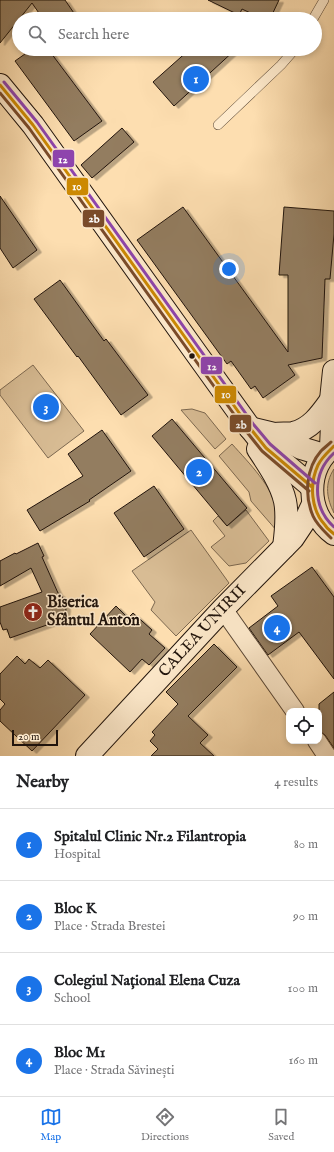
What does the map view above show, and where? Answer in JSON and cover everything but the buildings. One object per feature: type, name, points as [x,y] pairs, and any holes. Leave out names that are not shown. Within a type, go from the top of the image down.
[{"type":"main road","points":[[0,85],[8,105],[33,125],[250,428],[312,495],[321,521],[334,534]]},
{"type":"main road","points":[[250,428],[274,434],[301,448],[330,449],[332,425],[331,400],[334,371]]},
{"type":"main road","points":[[274,434],[292,433],[309,426],[316,420],[331,400]]},
{"type":"main road","points":[[250,428],[253,440],[269,466],[281,489],[285,501],[287,513],[284,547]]},
{"type":"main road","name":"CALEA UNIRII","points":[[87,756],[223,608],[284,547],[300,528],[312,495],[313,476],[317,465],[330,449]]},
{"type":"street","points":[[223,608],[293,708]]},
{"type":"street","points":[[319,744],[327,756]]},
{"type":"lane","points":[[317,12],[324,0]]},
{"type":"lane","points":[[218,125],[289,56]]},
{"type":"shaded area","points":[[33,365],[84,431],[48,458],[0,395],[0,390]]},
{"type":"shaded area","points":[[192,409],[205,413],[226,439],[215,449],[181,410]]},
{"type":"shaded area","points":[[232,444],[260,476],[271,494],[278,512],[277,531],[251,501],[249,492],[219,456]]},
{"type":"shaded area","points":[[334,469],[334,513],[328,497],[328,486]]},
{"type":"shaded area","points":[[246,510],[269,541],[246,563],[229,566],[211,547],[225,536],[213,521],[218,516],[227,526]]},
{"type":"shaded area","points":[[191,530],[229,583],[176,636],[151,610],[155,602],[132,571]]},
{"type":"transit line","name":"12","points":[[4,82],[37,122],[254,425],[270,444],[315,483]]},
{"type":"transit line","name":"10","points":[[0,85],[33,125],[250,428],[266,448],[312,487]]},
{"type":"transit line","name":"2b","points":[[0,93],[29,128],[246,431],[262,451],[309,491]]},
{"type":"transit line","name":"2b","points":[[331,442],[316,458],[312,465],[308,482],[308,499],[313,516],[331,538]]},
{"type":"transit line","name":"10","points":[[334,446],[323,457],[318,465],[313,480],[313,496],[317,512],[320,519],[334,534]]},
{"type":"transit line","name":"12","points":[[334,453],[322,470],[318,490],[322,510],[334,527]]},
{"type":"place","name":"Spitalul Clinic Nr.2 Filantropia","points":[[196,79]]},
{"type":"place","name":"Colegiul Național Elena Cuza","points":[[46,407]]},
{"type":"place","name":"Bloc K","points":[[199,472]]},
{"type":"place","name":"Biserica Sfântul Anton","points":[[33,612]]},
{"type":"place","name":"Bloc M1","points":[[277,628]]}]
